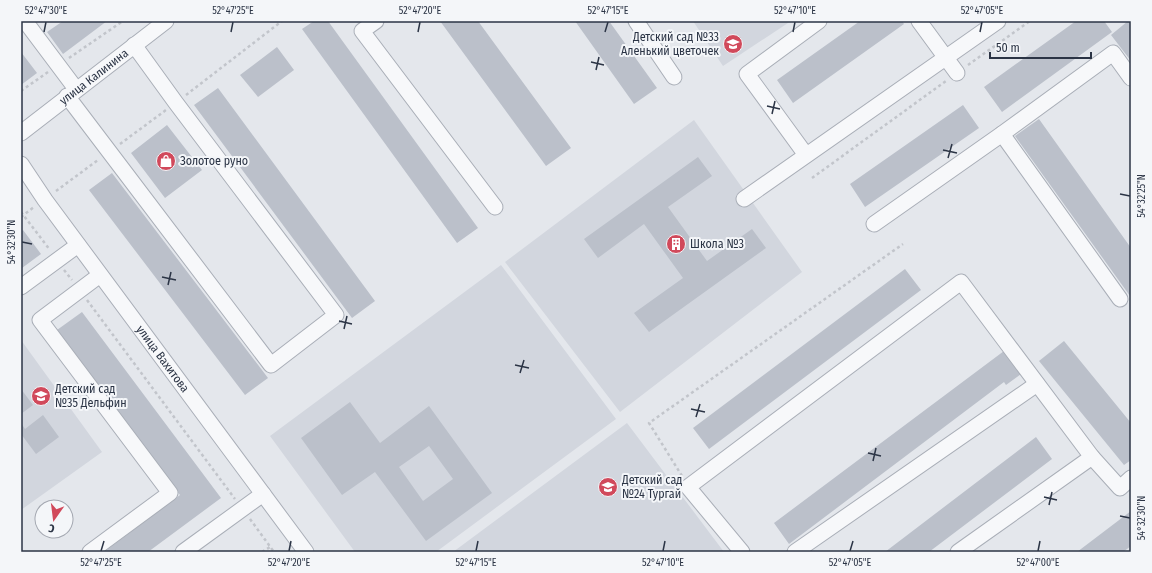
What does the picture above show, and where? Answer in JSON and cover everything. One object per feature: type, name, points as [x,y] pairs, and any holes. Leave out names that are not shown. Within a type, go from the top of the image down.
[{"type":"street","points":[[25,21],[58,65],[72,93],[109,152],[271,365],[336,316],[134,45]]},
{"type":"street","name":"улица Калинина","points":[[21,133],[166,21]]},
{"type":"street","points":[[376,21],[362,31],[495,207]]},
{"type":"street","points":[[636,21],[674,77]]},
{"type":"street","points":[[806,155],[747,74],[820,21]]},
{"type":"street","points":[[919,21],[957,73]]},
{"type":"street","points":[[744,199],[998,21]]},
{"type":"street","points":[[874,224],[1002,134],[1112,53],[1131,78]]},
{"type":"street","points":[[1002,134],[1120,299]]},
{"type":"street","name":"улица Вахитова","points":[[21,164],[44,200],[306,552]]},
{"type":"street","points":[[21,287],[78,245]]},
{"type":"street","points":[[90,552],[170,493],[40,320],[100,275]]},
{"type":"street","points":[[742,552],[688,487],[961,282],[1092,457],[1120,488],[1131,478]]},
{"type":"street","points":[[795,552],[1037,384]]},
{"type":"street","points":[[958,552],[1092,457]]},
{"type":"street","points":[[183,552],[263,494]]},
{"type":"path","points":[[21,91],[123,21]]},
{"type":"path","points":[[22,216],[176,103],[282,21]]},
{"type":"path","points":[[812,178],[1030,21]]},
{"type":"path","points":[[21,212],[22,216],[80,290],[274,552]]},
{"type":"path","points":[[688,487],[649,423],[903,244]]},
{"type":"path","points":[[262,552],[270,546]]},
{"type":"shaded area","name":"Детский сад №33 Аленький цветочек","points":[[693,21],[791,21],[723,66]]},
{"type":"shaded area","points":[[694,120],[802,272],[620,412],[505,262]]},
{"type":"shaded area","points":[[501,265],[616,419],[436,552],[355,552],[270,436]]},
{"type":"shaded area","name":"Детский сад №35 Дельфин","points":[[21,340],[102,452],[36,499],[34,499],[34,501],[21,510]]},
{"type":"shaded area","name":"Детский сад №24 Тургай","points":[[627,423],[724,552],[453,552]]},
{"type":"building","points":[[63,21],[107,21],[63,54],[47,32]]},
{"type":"building","points":[[314,21],[328,21],[478,228],[457,243],[302,29]]},
{"type":"building","points":[[440,21],[478,21],[571,148],[546,166]]},
{"type":"building","points":[[575,21],[609,21],[657,88],[634,104]]},
{"type":"building","points":[[860,21],[902,21],[904,24],[793,103],[777,80]]},
{"type":"building","points":[[1076,21],[1104,21],[1112,32],[1002,112],[984,87]]},
{"type":"building","points":[[1128,21],[1131,21],[1131,61],[1111,35]]},
{"type":"building","points":[[277,47],[294,70],[258,97],[240,75]]},
{"type":"building","points":[[21,52],[37,73],[21,85]]},
{"type":"building","points":[[218,88],[375,301],[352,318],[194,105]]},
{"type":"building","points":[[963,105],[979,128],[865,207],[850,184]]},
{"type":"building","points":[[1039,119],[1131,248],[1131,296],[1015,136]]},
{"type":"building","name":"Золотое руно","points":[[167,125],[202,170],[165,198],[131,153]]},
{"type":"building","name":"Школа №3","points":[[698,157],[712,176],[668,207],[707,261],[752,229],[766,248],[649,332],[634,313],[683,278],[644,224],[598,258],[584,239]]},
{"type":"building","points":[[112,173],[268,378],[245,395],[89,190]]},
{"type":"building","points":[[23,230],[41,254],[22,268],[21,232]]},
{"type":"building","points":[[905,269],[921,290],[709,449],[693,428]]},
{"type":"building","points":[[82,312],[221,498],[148,552],[104,552],[180,495],[57,330]]},
{"type":"building","points":[[1064,341],[1131,423],[1131,460],[1124,465],[1039,361]]},
{"type":"building","points":[[1008,348],[1025,371],[1006,385],[1004,382],[789,544],[774,523]]},
{"type":"building","points":[[21,389],[33,405],[21,414]]},
{"type":"building","points":[[350,402],[380,443],[429,406],[492,493],[426,541],[375,472],[342,495],[301,438]],"holes":[[[429,446],[453,479],[423,501],[399,467]]]},
{"type":"building","points":[[43,415],[59,437],[36,454],[21,434],[21,423],[25,429]]},
{"type":"building","points":[[1036,437],[1052,459],[929,552],[885,552]]},
{"type":"building","points":[[1131,511],[1131,546],[1123,552],[1077,552]]},
{"type":"place","name":"Детский сад №33 Аленький цветочек","points":[[733,44]]},
{"type":"place","name":"Золотое руно","points":[[166,161]]},
{"type":"place","name":"Школа №3","points":[[676,244]]},
{"type":"place","name":"Детский сад №35 Дельфин","points":[[41,396]]},
{"type":"place","name":"Детский сад №24 Тургай","points":[[608,487]]}]
